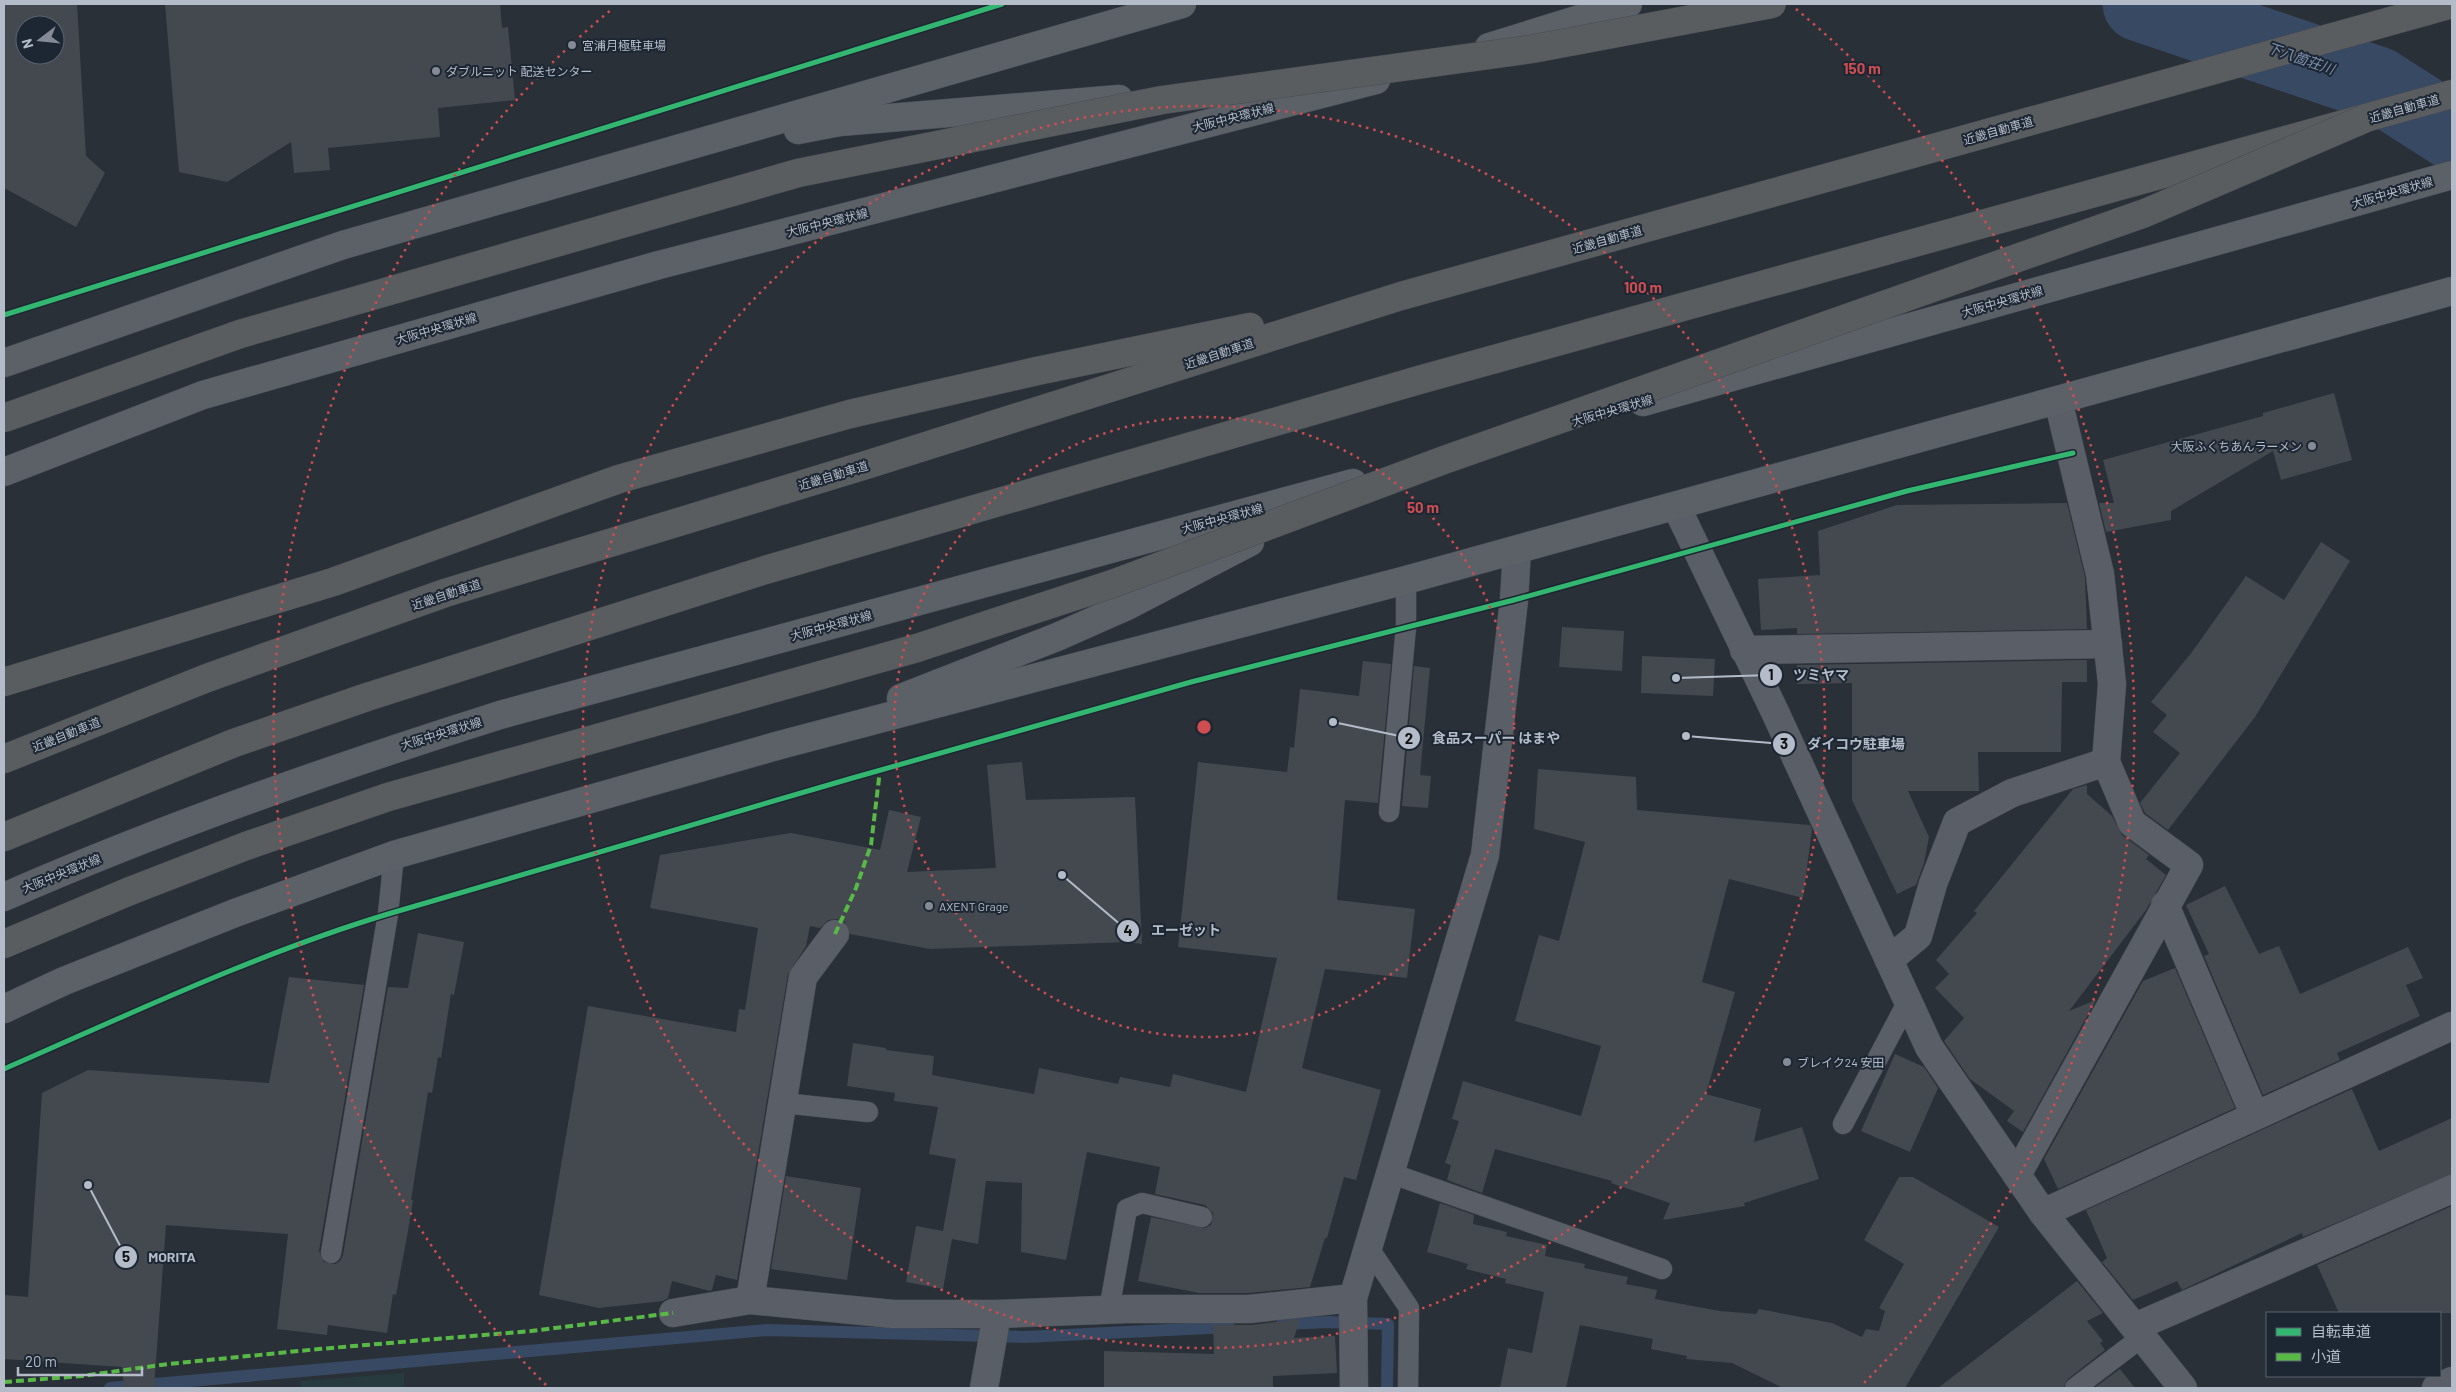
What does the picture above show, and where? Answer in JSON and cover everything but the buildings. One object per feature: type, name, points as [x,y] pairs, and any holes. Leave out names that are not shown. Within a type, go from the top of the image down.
[{"type":"highway","points":[[4,418],[240,334],[798,173],[1162,100],[1532,49],[1772,4]]},
{"type":"highway","name":"近畿自動車道","points":[[4,759],[207,678],[445,593],[876,462],[1401,296],[2452,4]]},
{"type":"highway","name":"近畿自動車道","points":[[4,836],[243,740],[367,697],[765,570],[1419,380],[2452,94]]},
{"type":"highway","points":[[4,944],[130,891],[246,846],[388,797],[908,650],[1112,584],[1444,460],[2145,213],[2364,119]]},
{"type":"highway","points":[[4,682],[333,582],[620,479],[841,417],[1037,371],[1401,296]]},
{"type":"main road","points":[[4,363],[343,245],[1182,4]]},
{"type":"main road","name":"大阪中央環状線","points":[[4,472],[204,394],[658,265],[1439,63],[1628,4]]},
{"type":"main road","points":[[613,166],[840,122],[1090,101],[1360,84]]},
{"type":"main road","name":"大阪中央環状線","points":[[4,897],[229,805],[373,755],[491,718],[1375,477],[2442,178]]},
{"type":"main road","points":[[4,1008],[64,981],[235,912],[394,855],[780,745],[1517,550],[2452,291]]},
{"type":"main road","points":[[780,745],[1057,637],[1128,606],[1375,477]]},
{"type":"street","points":[[2017,1175],[2165,905],[2189,865],[2132,823],[2106,762],[2112,684],[2100,574],[2058,400]]},
{"type":"street","points":[[1676,506],[1929,1047],[2043,1213],[2183,1388]]},
{"type":"street","points":[[1354,1388],[1353,1299],[1485,855],[1514,600],[1517,550]]},
{"type":"street","points":[[1744,650],[2108,644]]},
{"type":"street","points":[[1889,960],[1918,936],[1933,884],[1957,822],[2012,794],[2106,762]]},
{"type":"street","points":[[2165,905],[2255,1116]]},
{"type":"street","points":[[750,1300],[803,977],[835,934]]},
{"type":"street","points":[[2043,1213],[2452,1026]]},
{"type":"street","points":[[2139,1332],[2452,1189]]},
{"type":"street","points":[[673,1314],[750,1300],[893,1314],[997,1316],[1108,1310],[1249,1309],[1353,1299]]},
{"type":"street","points":[[986,1376],[997,1316]]},
{"type":"street","points":[[2436,1388],[2452,1381]]},
{"type":"lane","points":[[1389,812],[1406,627],[1406,580]]},
{"type":"lane","points":[[331,1253],[388,914],[394,855]]},
{"type":"lane","points":[[1843,1124],[1908,1002]]},
{"type":"lane","points":[[783,1103],[868,1112]]},
{"type":"lane","points":[[1390,1174],[1662,1269]]},
{"type":"lane","points":[[1108,1310],[1128,1209],[1142,1203],[1202,1217]]},
{"type":"lane","points":[[1368,1247],[1410,1308],[1408,1388]]},
{"type":"lane","points":[[2076,1388],[2139,1332]]},
{"type":"green space","points":[[404,1373],[404,1388],[301,1388],[300,1381]]},
{"type":"waterway","name":"下八箇荘川","points":[[2140,4],[2377,84],[2452,132]]},
{"type":"waterway","points":[[1282,1324],[1330,1322],[1388,1324],[1387,1388]]},
{"type":"waterway","points":[[110,1388],[767,1330],[1025,1337],[1229,1327]]},
{"type":"marked path","points":[[835,934],[856,888],[871,845],[880,770]]},
{"type":"marked path","points":[[4,1382],[82,1376],[168,1364],[319,1349],[531,1331],[673,1313]]},
{"type":"cycle path","points":[[4,315],[1002,4]]},
{"type":"cycle path","points":[[4,1069],[242,966],[290,947],[388,914],[849,779],[1191,682],[1514,600],[1907,491],[2073,453]]},
{"type":"place","name":"宮浦月極駐車場","points":[[572,45]]},
{"type":"place","name":"ダブルニット 配送センター","points":[[436,71]]},
{"type":"place","name":"大阪ふくちあんラーメン","points":[[2312,446]]},
{"type":"place","name":"ツミヤマ","points":[[1676,678]]},
{"type":"place","name":"食品スーパー はまや","points":[[1333,722]]},
{"type":"place","name":"ダイコウ駐車場","points":[[1686,736]]},
{"type":"place","name":"エーゼット","points":[[1062,875]]},
{"type":"place","name":"AXENT Grage","points":[[929,906]]},
{"type":"place","name":"ブレイク24 安田","points":[[1787,1062]]},
{"type":"place","name":"MORITA","points":[[88,1185]]}]
